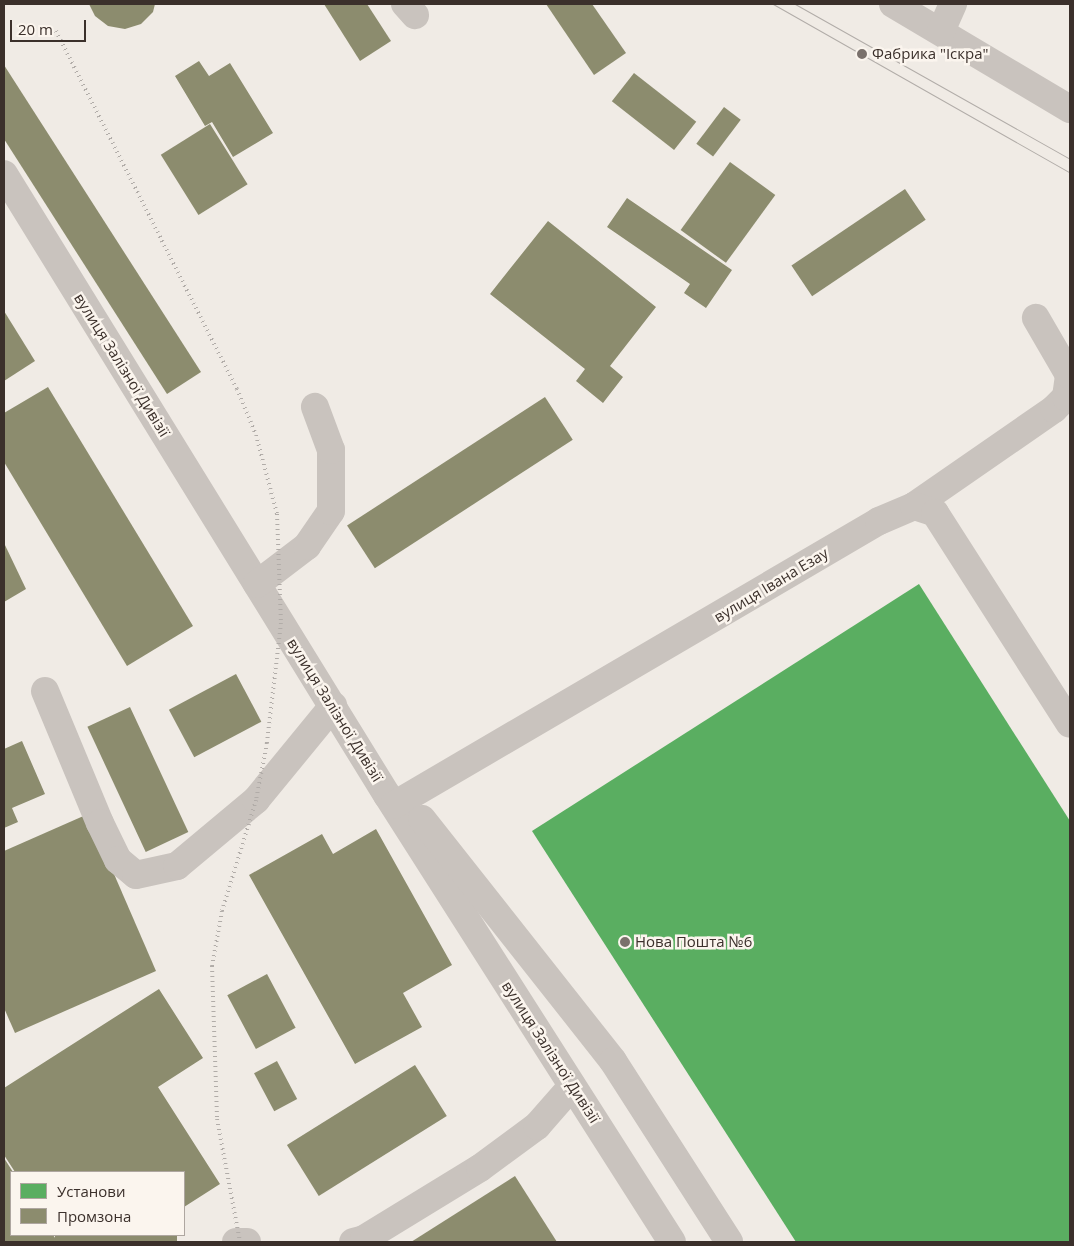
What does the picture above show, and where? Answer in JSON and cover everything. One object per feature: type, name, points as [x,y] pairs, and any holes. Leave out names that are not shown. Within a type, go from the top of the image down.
[{"type":"street","points":[[941,30],[953,4]]},
{"type":"street","points":[[902,6],[1070,109]]},
{"type":"street","name":"вулиця Залізної Дивізії","points":[[4,174],[332,706],[401,801],[572,1086],[672,1242]]},
{"type":"street","name":"вулиця Івана Езау","points":[[401,801],[879,521],[914,506],[1054,409],[1066,396],[1069,375],[1036,318]]},
{"type":"street","points":[[258,584],[308,546],[331,511],[331,450],[315,407]]},
{"type":"street","points":[[914,506],[935,513],[1070,724]]},
{"type":"street","points":[[45,691],[100,823],[118,860],[136,875],[177,866],[256,800],[332,706]]},
{"type":"street","points":[[401,801],[426,825],[613,1060],[729,1242]]},
{"type":"street","points":[[353,1242],[364,1239],[480,1168],[537,1126],[572,1086]]},
{"type":"street","points":[[236,1242],[247,1242]]},
{"type":"building: Установи","points":[[919,584],[1070,821],[1070,1242],[796,1242],[532,831]]},
{"type":"building: Промзона","points":[[89,4],[155,4],[153,12],[141,24],[125,29],[108,26],[95,16]]},
{"type":"building: Промзона","points":[[324,4],[367,4],[391,41],[360,61]]},
{"type":"building: Промзона","points":[[546,4],[592,4],[626,53],[594,75]]},
{"type":"building: Промзона","points":[[199,61],[209,76],[230,63],[273,133],[233,157],[212,122],[205,126],[175,76]]},
{"type":"building: Промзона","points":[[4,65],[201,372],[167,394],[4,139]]},
{"type":"building: Промзона","points":[[634,73],[696,122],[674,150],[612,101]]},
{"type":"building: Промзона","points":[[724,107],[741,120],[713,156],[696,144]]},
{"type":"building: Промзона","points":[[210,124],[248,184],[198,215],[161,155]]},
{"type":"building: Промзона","points":[[730,162],[775,195],[726,263],[681,230]]},
{"type":"building: Промзона","points":[[905,189],[926,220],[812,296],[791,266]]},
{"type":"building: Промзона","points":[[627,198],[732,270],[706,308],[684,293],[690,284],[607,227]]},
{"type":"building: Промзона","points":[[548,221],[656,307],[610,366],[623,377],[603,403],[576,381],[585,369],[490,294]]},
{"type":"building: Промзона","points":[[4,311],[35,361],[4,381]]},
{"type":"building: Промзона","points":[[48,387],[193,626],[127,666],[4,462],[4,413]]},
{"type":"building: Промзона","points":[[545,397],[573,440],[375,568],[347,526]]},
{"type":"building: Промзона","points":[[4,543],[26,589],[4,602]]},
{"type":"building: Промзона","points":[[236,674],[261,722],[194,757],[169,710]]},
{"type":"building: Промзона","points":[[130,707],[188,832],[146,852],[87,727]]},
{"type":"building: Промзона","points":[[22,741],[45,794],[12,808],[18,822],[4,828],[4,749]]},
{"type":"building: Промзона","points":[[88,814],[156,971],[15,1033],[4,1008],[4,851]]},
{"type":"building: Промзона","points":[[376,829],[452,965],[403,993],[422,1027],[355,1064],[249,875],[322,834],[333,854]]},
{"type":"building: Промзона","points":[[267,974],[296,1028],[256,1049],[227,995]]},
{"type":"building: Промзона","points":[[159,989],[203,1058],[158,1087],[220,1184],[185,1206],[185,1171],[14,1171],[4,1155],[4,1088]]},
{"type":"building: Промзона","points":[[277,1061],[297,1099],[274,1111],[254,1073]]},
{"type":"building: Промзона","points":[[415,1065],[447,1116],[319,1196],[287,1145]]},
{"type":"building: Промзона","points":[[4,1158],[12,1171],[10,1171],[10,1236],[54,1236],[58,1242],[4,1242]]},
{"type":"building: Промзона","points":[[515,1176],[557,1242],[411,1242]]},
{"type":"building: Промзона","points":[[55,1236],[177,1236],[177,1242],[55,1242]]},
{"type":"tram line","points":[[773,4],[1070,173]]},
{"type":"tram line","points":[[795,4],[1070,159]]},
{"type":"railway","points":[[56,31],[237,389],[256,435],[277,514],[281,623],[267,743],[256,800],[222,911],[212,966],[217,1119],[240,1242]]},
{"type":"place","name":"Фабрика \"Іскра\"","points":[[862,54]]},
{"type":"place","name":"Нова Пошта №6","points":[[625,942]]}]
